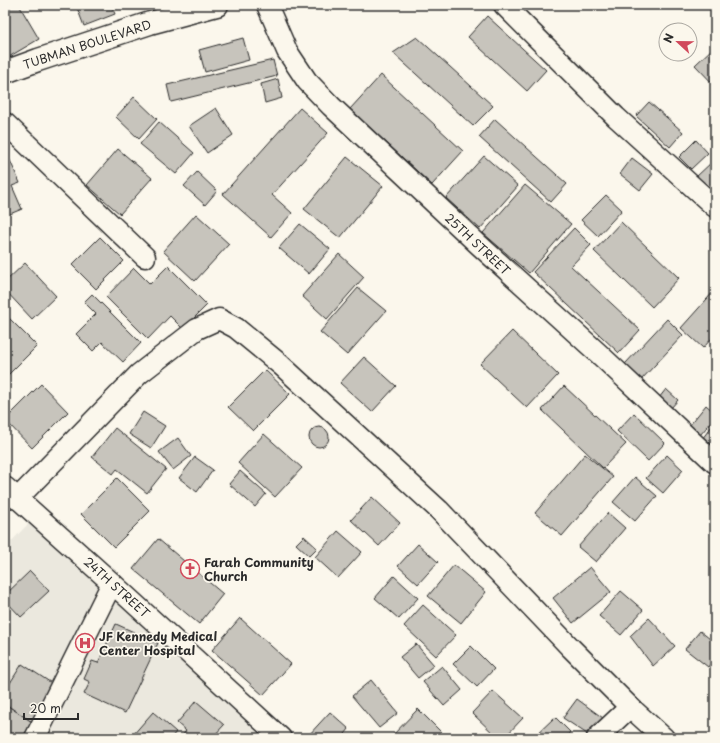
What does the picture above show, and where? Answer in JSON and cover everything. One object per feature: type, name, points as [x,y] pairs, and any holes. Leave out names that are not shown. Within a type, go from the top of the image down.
[{"type":"highway","name":"TUBMAN BOULEVARD","points":[[5,72],[150,23],[217,5]]},
{"type":"street","name":"25TH STREET","points":[[267,5],[287,51],[307,81],[331,106],[715,463]]},
{"type":"street","points":[[504,5],[616,117],[715,207]]},
{"type":"street","points":[[5,123],[145,257]]},
{"type":"street","points":[[9,493],[139,374],[197,329],[219,319],[236,328],[281,365],[439,510],[571,648],[630,707],[664,738]]},
{"type":"street","name":"24TH STREET","points":[[9,493],[112,583],[281,738]]},
{"type":"street","points":[[36,738],[112,583]]},
{"type":"street","points":[[597,738],[630,707]]},
{"type":"shaded area","name":"JF Kennedy Medical Center Hospital","points":[[29,523],[272,738],[5,738],[5,548]]},
{"type":"building","points":[[10,5],[19,5],[39,39],[7,58],[5,55],[5,8]]},
{"type":"building","points":[[76,5],[111,5],[115,14],[84,26]]},
{"type":"building","points":[[487,16],[546,70],[527,91],[468,37]]},
{"type":"building","points":[[417,37],[493,106],[473,126],[393,53]]},
{"type":"building","points":[[243,38],[249,60],[205,72],[199,50]]},
{"type":"building","points":[[715,46],[715,86],[695,65]]},
{"type":"building","points":[[273,60],[277,76],[171,102],[167,85]]},
{"type":"building","points":[[381,75],[463,151],[432,185],[350,109]]},
{"type":"building","points":[[278,79],[282,98],[265,103],[261,84]]},
{"type":"building","points":[[134,97],[157,119],[139,139],[116,117]]},
{"type":"building","points":[[649,102],[683,132],[670,147],[636,116]]},
{"type":"building","points":[[216,108],[233,135],[207,153],[189,126]]},
{"type":"building","points":[[300,108],[328,133],[272,195],[292,213],[271,237],[223,194]]},
{"type":"building","points":[[495,119],[567,184],[551,202],[479,137]]},
{"type":"building","points":[[159,122],[194,153],[176,174],[140,144]]},
{"type":"building","points":[[696,140],[708,153],[691,169],[679,157]]},
{"type":"building","points":[[118,149],[152,178],[120,214],[87,185]]},
{"type":"building","points":[[8,156],[20,183],[12,186],[22,209],[5,216],[5,157]]},
{"type":"building","points":[[484,156],[518,186],[480,229],[446,198]]},
{"type":"building","points":[[347,157],[383,186],[340,238],[304,209]]},
{"type":"building","points":[[632,158],[653,174],[640,190],[620,174]]},
{"type":"building","points":[[713,161],[715,164],[715,189],[710,193],[696,177]]},
{"type":"building","points":[[197,172],[217,191],[205,205],[184,186]]},
{"type":"building","points":[[525,185],[571,224],[529,273],[483,233]]},
{"type":"building","points":[[606,195],[622,210],[598,236],[581,220]]},
{"type":"building","points":[[196,214],[229,244],[195,281],[163,251]]},
{"type":"building","points":[[621,222],[679,278],[652,307],[594,251]]},
{"type":"building","points":[[300,224],[330,249],[309,274],[279,248]]},
{"type":"building","points":[[574,228],[591,245],[571,266],[640,330],[619,353],[533,272]]},
{"type":"building","points":[[100,237],[124,261],[96,289],[72,265]]},
{"type":"building","points":[[339,254],[364,277],[327,319],[302,296]]},
{"type":"building","points":[[25,263],[56,296],[32,319],[5,290],[5,282]]},
{"type":"building","points":[[168,266],[207,305],[183,329],[170,316],[148,339],[106,297],[134,268],[150,284]]},
{"type":"building","points":[[358,288],[386,311],[347,355],[320,332]]},
{"type":"building","points":[[715,290],[715,335],[703,348],[681,328]]},
{"type":"building","points":[[92,294],[141,343],[123,362],[102,342],[93,351],[76,334],[96,314],[84,302]]},
{"type":"building","points":[[6,315],[37,346],[6,377],[5,376]]},
{"type":"building","points":[[667,319],[683,335],[641,380],[625,364]]},
{"type":"building","points":[[512,331],[558,375],[527,408],[480,364]]},
{"type":"building","points":[[364,357],[396,386],[372,412],[340,383]]},
{"type":"building","points":[[265,370],[290,394],[253,431],[228,407]]},
{"type":"building","points":[[41,384],[68,412],[32,448],[5,420]]},
{"type":"building","points":[[564,386],[626,444],[603,468],[542,410]]},
{"type":"building","points":[[666,389],[678,400],[671,408],[659,398]]},
{"type":"building","points":[[706,405],[715,413],[715,418],[700,435],[689,426]]},
{"type":"building","points":[[143,412],[165,426],[151,448],[129,434]]},
{"type":"building","points":[[634,413],[665,443],[648,461],[617,431]]},
{"type":"building","points":[[715,422],[715,449],[702,439]]},
{"type":"building","points":[[315,427],[323,427],[329,433],[329,441],[323,447],[315,447],[309,441],[309,433]]},
{"type":"building","points":[[115,428],[166,469],[147,493],[117,469],[113,474],[92,457]]},
{"type":"building","points":[[264,434],[302,468],[275,497],[238,463]]},
{"type":"building","points":[[178,438],[191,456],[173,470],[159,452]]},
{"type":"building","points":[[585,454],[613,477],[562,536],[535,513]]},
{"type":"building","points":[[667,455],[683,470],[663,493],[646,478]]},
{"type":"building","points":[[195,457],[213,470],[197,492],[179,478]]},
{"type":"building","points":[[240,471],[266,494],[255,507],[229,484]]},
{"type":"building","points":[[635,477],[657,496],[635,521],[613,502]]},
{"type":"building","points":[[117,478],[150,511],[114,547],[81,514]]},
{"type":"building","points":[[372,497],[400,523],[379,546],[351,520]]},
{"type":"building","points":[[608,513],[625,528],[596,562],[578,547]]},
{"type":"building","points":[[338,531],[362,552],[338,578],[315,557]]},
{"type":"building","points":[[304,536],[317,548],[309,556],[296,544]]},
{"type":"building","points":[[158,539],[223,594],[199,624],[133,569]]},
{"type":"building","points":[[418,544],[438,562],[418,584],[398,566]]},
{"type":"building","points":[[454,565],[486,592],[461,623],[428,596]]},
{"type":"building","points":[[590,567],[611,592],[573,623],[553,598]]},
{"type":"building","points":[[30,571],[49,591],[21,617],[5,600],[5,595]]},
{"type":"building","points":[[394,576],[418,598],[399,619],[375,598]]},
{"type":"building","points":[[621,591],[643,610],[621,635],[599,616]]},
{"type":"building","points":[[423,605],[456,635],[436,656],[404,626]]},
{"type":"building","points":[[240,618],[291,664],[263,695],[212,650]]},
{"type":"building","points":[[649,618],[675,646],[653,666],[630,636]]},
{"type":"building","points":[[116,624],[158,643],[125,713],[84,694],[90,682],[84,679],[92,661],[98,663]]},
{"type":"building","points":[[700,631],[715,643],[715,658],[708,667],[685,649]]},
{"type":"building","points":[[416,644],[434,665],[418,678],[400,657]]},
{"type":"building","points":[[471,646],[494,669],[477,687],[453,664]]},
{"type":"building","points":[[22,664],[56,686],[32,722],[5,704],[5,691]]},
{"type":"building","points":[[442,666],[462,690],[444,706],[423,682]]},
{"type":"building","points":[[371,680],[398,713],[379,728],[352,696]]},
{"type":"building","points":[[493,691],[523,718],[504,738],[498,738],[472,713]]},
{"type":"building","points":[[577,699],[603,718],[590,736],[563,718]]},
{"type":"building","points":[[196,701],[224,725],[212,738],[194,738],[192,736],[190,738],[180,738],[186,731],[177,723]]},
{"type":"building","points":[[5,704],[32,722],[22,738],[5,738]]},
{"type":"building","points":[[418,709],[442,733],[436,738],[390,738]]},
{"type":"building","points":[[153,712],[176,732],[171,738],[134,738],[132,736]]},
{"type":"building","points":[[330,712],[349,729],[342,738],[308,738],[307,737]]},
{"type":"building","points":[[555,717],[570,732],[565,738],[533,738]]},
{"type":"place","name":"Farah Community Church","points":[[190,569]]},
{"type":"place","name":"JF Kennedy Medical Center Hospital","points":[[85,643]]}]
